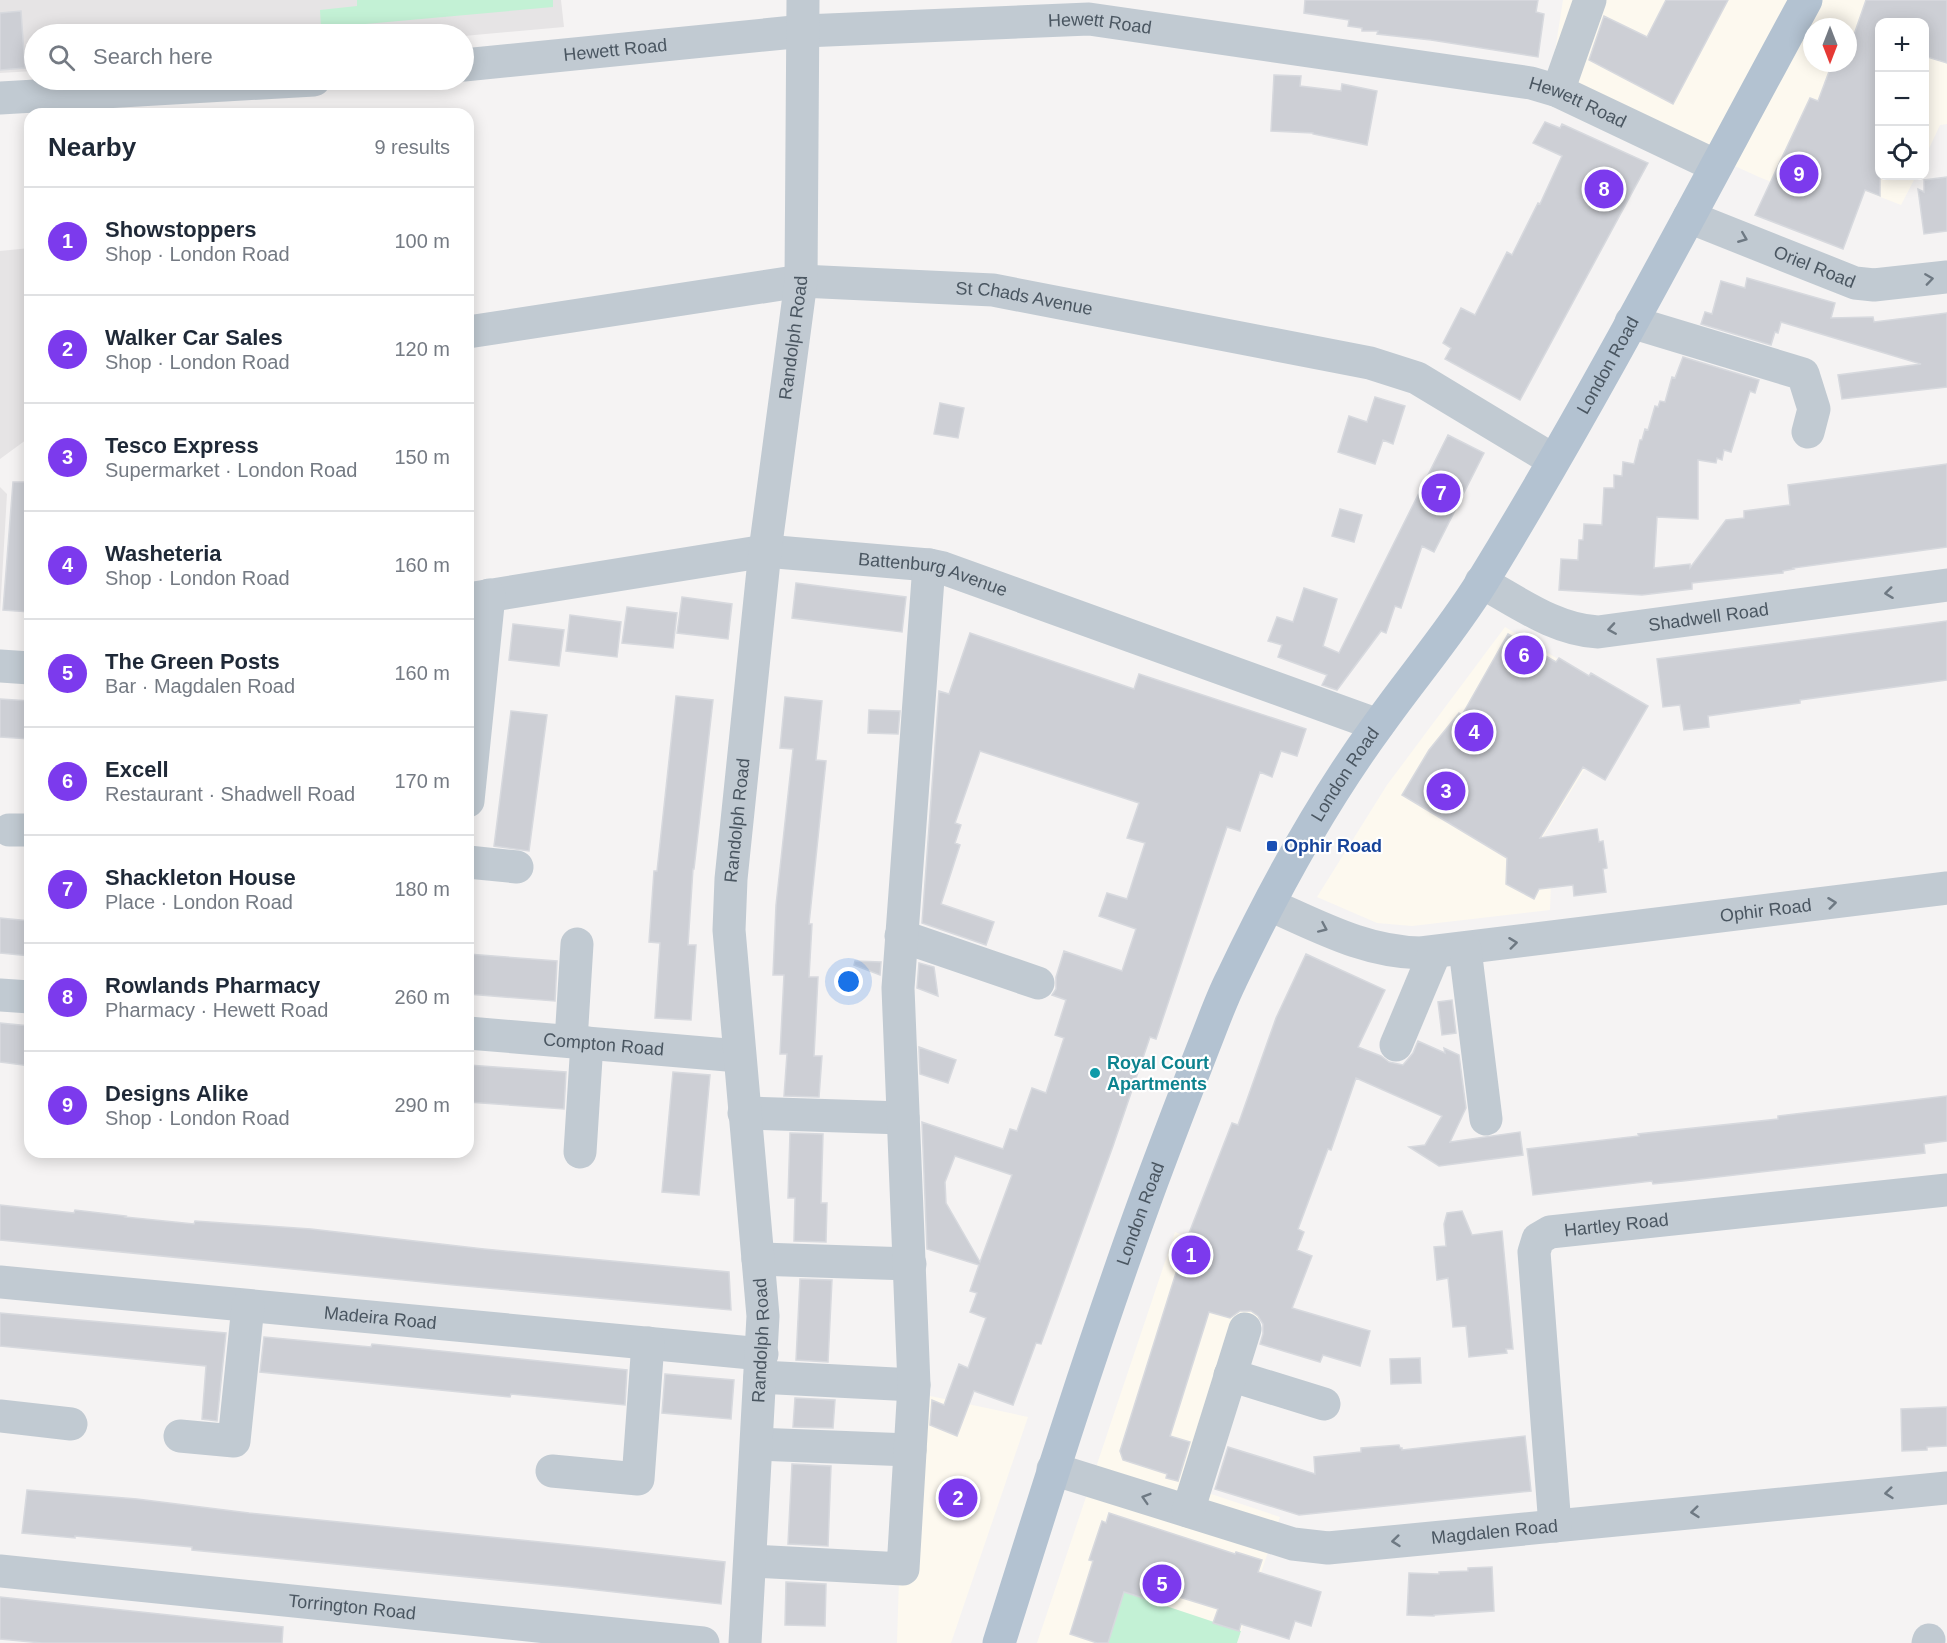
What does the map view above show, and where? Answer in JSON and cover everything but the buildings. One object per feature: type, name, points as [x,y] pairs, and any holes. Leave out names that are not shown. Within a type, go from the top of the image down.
[{"type":"main road","name":"London Road","points":[[999,1643],[1053,1469],[1132,1236],[1229,983],[1321,811],[1378,725],[1445,636],[1481,582],[1553,460],[1689,217],[1806,0]]},
{"type":"street","points":[[1558,91],[1590,0]]},
{"type":"street","name":"Hewett Road","points":[[474,64],[804,15],[1089,19],[1531,83],[1558,91],[1716,166]]},
{"type":"street","name":"Randolph Road","points":[[745,1643],[763,1316],[729,920],[731,879],[765,551],[801,281],[804,15]]},
{"type":"street","points":[[0,98],[140,90]]},
{"type":"street","name":"Oriel Road","points":[[1689,217],[1855,283],[1874,285],[1947,277]]},
{"type":"street","name":"St Chads Avenue","points":[[474,331],[801,281],[993,290],[1370,363],[1418,378],[1553,460]]},
{"type":"street","points":[[1631,322],[1803,374],[1814,409],[1808,432]]},
{"type":"street","name":"Battenburg Avenue","points":[[478,597],[765,551],[929,565],[943,568],[1378,725]]},
{"type":"street","points":[[751,1560],[903,1569],[914,1385],[898,988],[929,565]]},
{"type":"street","name":"Shadwell Road","points":[[1481,582],[1555,623],[1598,632],[1947,585]]},
{"type":"street","points":[[474,679],[478,597]]},
{"type":"street","points":[[0,666],[24,668]]},
{"type":"street","points":[[474,863],[517,867]]},
{"type":"street","name":"Ophir Road","points":[[1270,904],[1353,941],[1400,953],[1450,950],[1947,888]]},
{"type":"street","points":[[901,936],[1038,983]]},
{"type":"street","points":[[577,944],[579,1152]]},
{"type":"street","points":[[1396,1045],[1450,950]]},
{"type":"street","points":[[1450,950],[1486,1119]]},
{"type":"street","points":[[0,994],[24,996]]},
{"type":"street","name":"Compton Road","points":[[474,1033],[739,1056]]},
{"type":"street","points":[[744,1113],[903,1118]]},
{"type":"street","name":"Hartley Road","points":[[1555,1526],[1534,1252],[1538,1239],[1550,1232],[1947,1190]]},
{"type":"street","points":[[758,1259],[909,1264]]},
{"type":"street","name":"Madeira Road","points":[[0,1282],[648,1343],[761,1365],[914,1385]]},
{"type":"street","points":[[180,1436],[234,1441],[248,1306]]},
{"type":"street","points":[[1188,1511],[1245,1329]]},
{"type":"street","points":[[552,1471],[638,1479],[648,1343]]},
{"type":"street","points":[[1230,1375],[1324,1404]]},
{"type":"street","points":[[0,1416],[71,1424]]},
{"type":"street","points":[[757,1444],[910,1450]]},
{"type":"street","name":"Magdalen Road","points":[[1053,1469],[1293,1544],[1328,1548],[1947,1488]]},
{"type":"street","name":"Torrington Road","points":[[0,1570],[703,1643]]},
{"type":"shaded area","points":[[0,0],[561,0],[564,27],[474,35],[474,24],[24,24],[24,72],[0,73]]},
{"type":"shaded area","points":[[1563,0],[1947,0],[1947,124],[1940,125],[1929,148],[1929,18],[1875,18],[1875,180],[1914,180],[1901,205],[1865,191],[1855,216],[1759,177],[1675,139],[1552,70]]},
{"type":"shaded area","points":[[24,249],[24,441],[0,459],[0,251]]},
{"type":"shaded area","points":[[0,487],[7,494],[0,613]]},
{"type":"shaded area","points":[[1505,627],[1558,659],[1543,685],[1595,752],[1525,866],[1551,881],[1550,910],[1412,926],[1377,923],[1317,897],[1387,785]]},
{"type":"shaded area","points":[[1175,1232],[1275,1270],[1202,1491],[1280,1517],[1237,1643],[1037,1643]]},
{"type":"shaded area","points":[[921,1394],[1028,1417],[951,1643],[897,1643],[899,1579]]},
{"type":"green space","points":[[357,0],[553,0],[553,7],[365,24],[321,24],[320,10],[357,6]]},
{"type":"green space","points":[[1124,1592],[1241,1631],[1237,1643],[1108,1643]]},
{"type":"place","name":"Designs Alike","points":[[1799,174]]},
{"type":"place","name":"Rowlands Pharmacy","points":[[1604,189]]},
{"type":"place","name":"Shackleton House","points":[[1441,493]]},
{"type":"place","name":"Excell","points":[[1524,655]]},
{"type":"place","name":"Washeteria","points":[[1474,732]]},
{"type":"place","name":"Tesco Express","points":[[1446,791]]},
{"type":"place","name":"Ophir Road","points":[[1272,846]]},
{"type":"place","name":"Royal Court Apartments","points":[[1095,1073]]},
{"type":"place","name":"Showstoppers","points":[[1191,1255]]},
{"type":"place","name":"Walker Car Sales","points":[[958,1498]]},
{"type":"place","name":"The Green Posts","points":[[1162,1584]]}]
